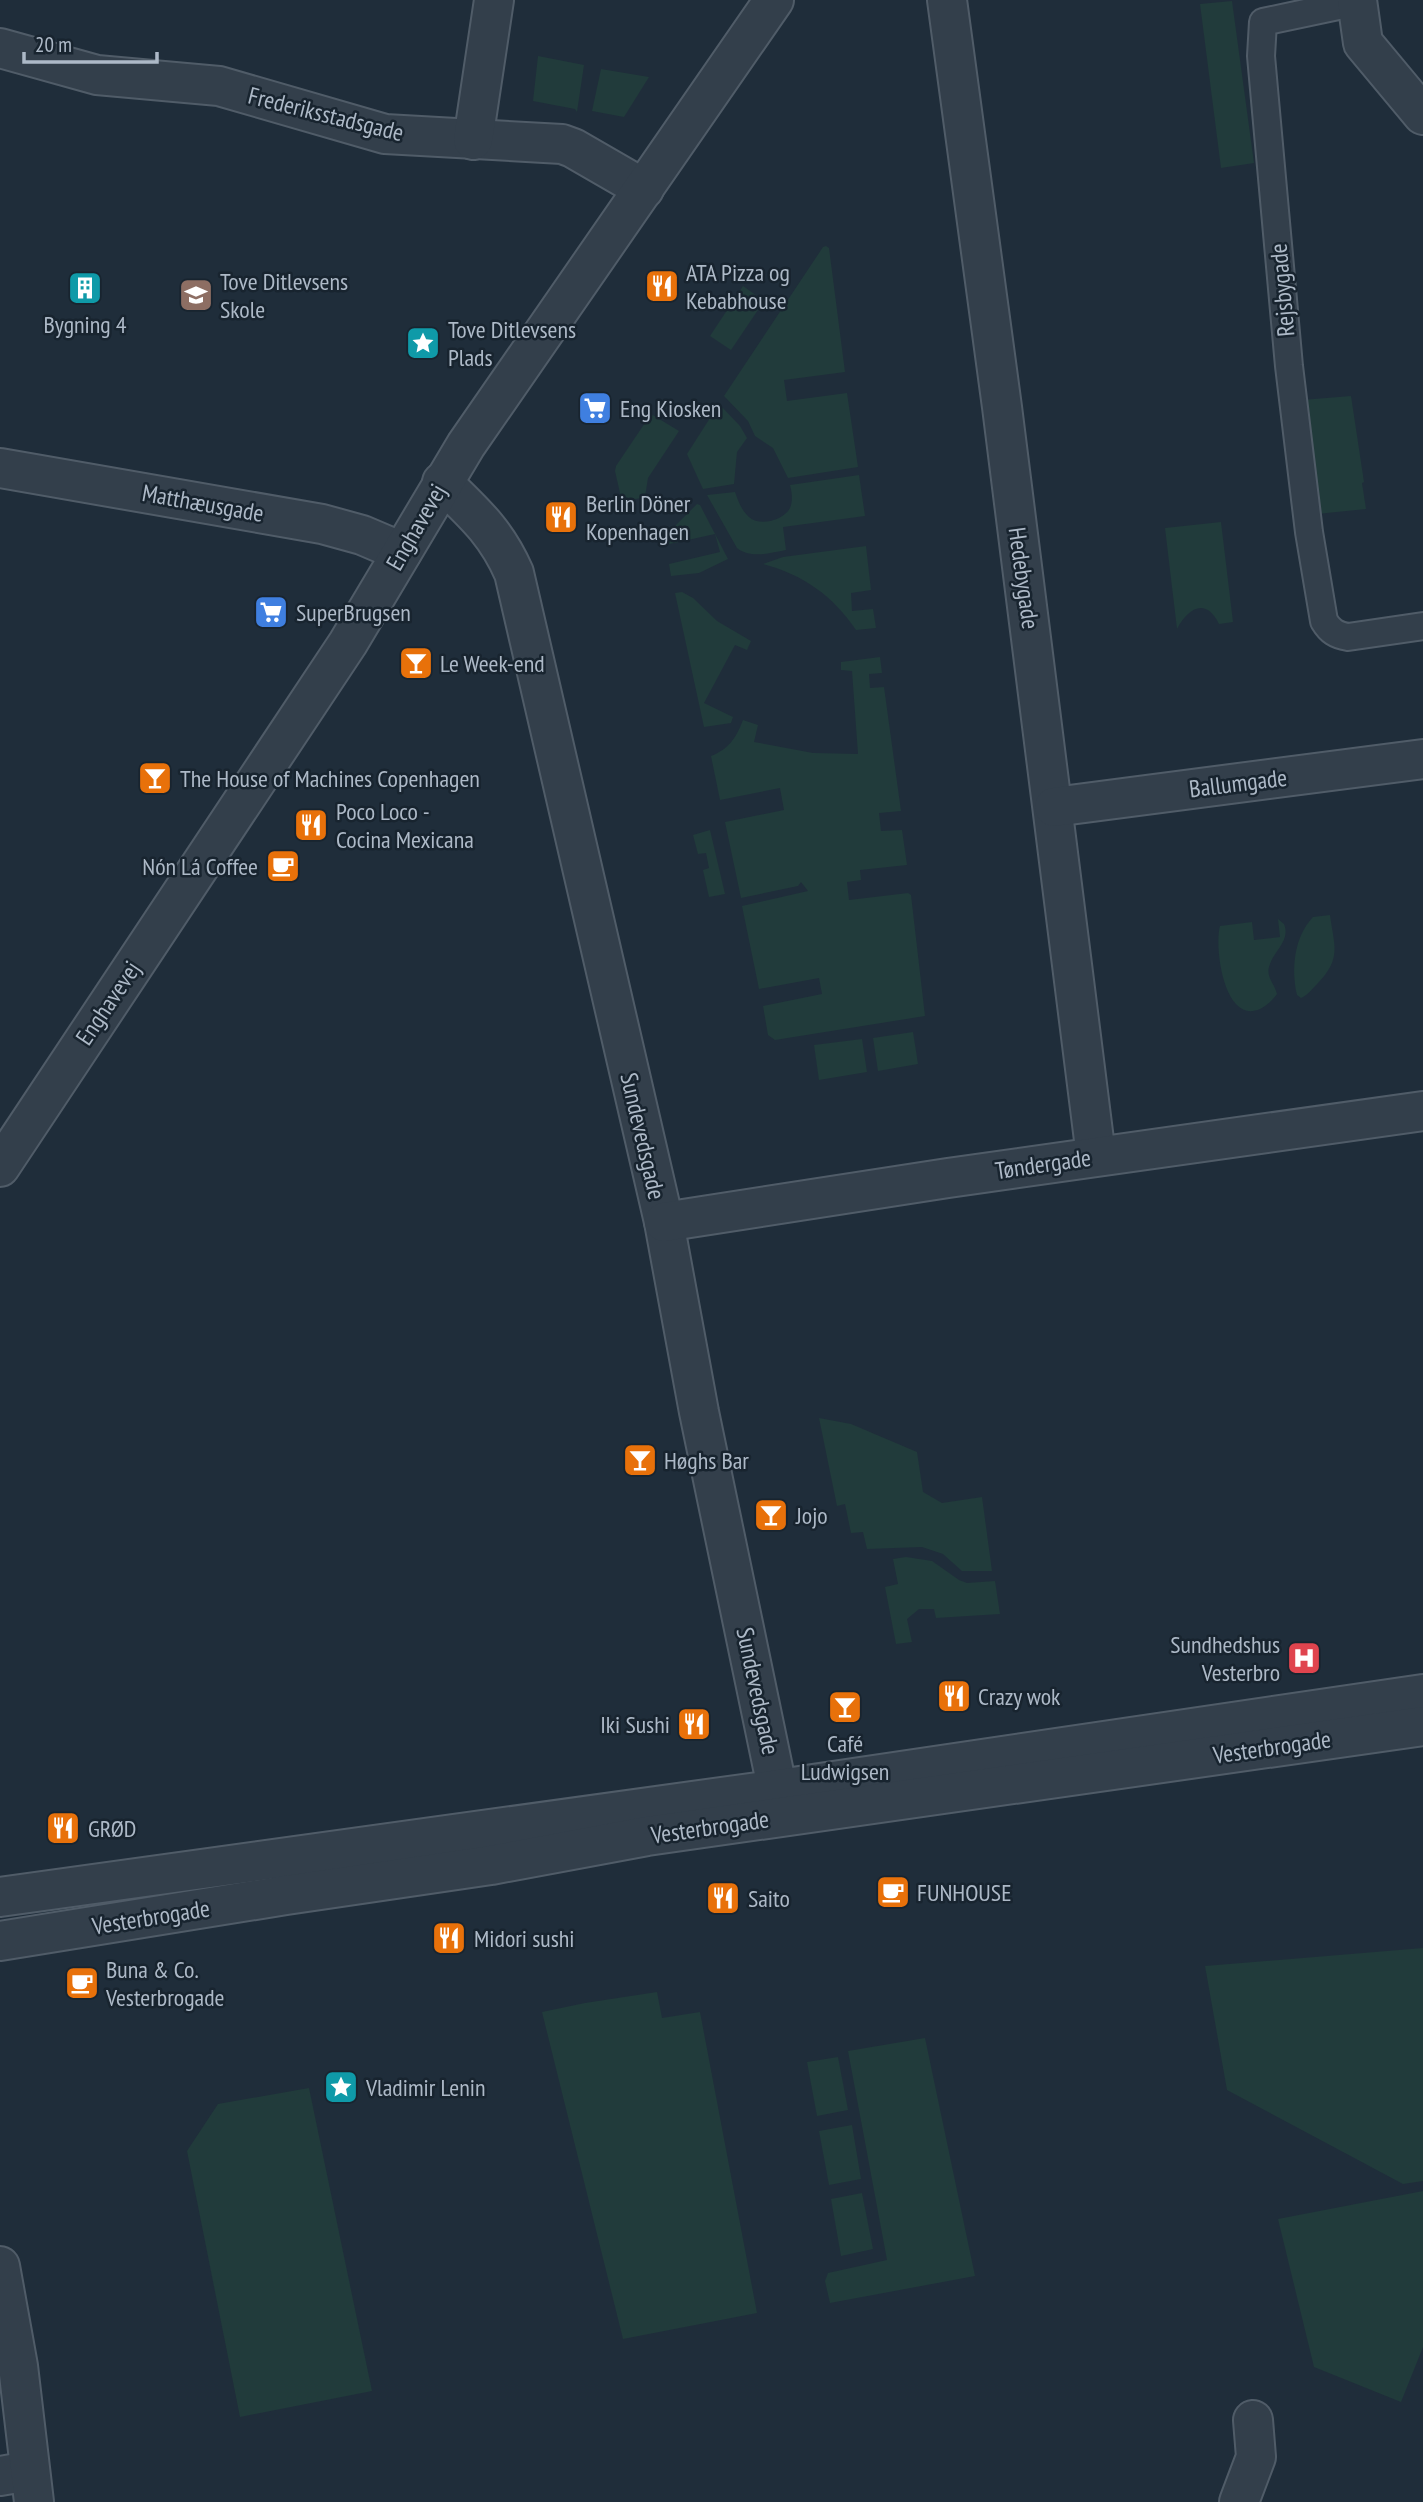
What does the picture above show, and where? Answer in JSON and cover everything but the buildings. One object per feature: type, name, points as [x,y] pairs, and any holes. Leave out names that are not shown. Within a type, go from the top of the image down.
[{"type":"street","points":[[473,140],[494,0]]},
{"type":"street","name":"Enghavevej","points":[[0,1167],[348,643],[442,482],[774,0]]},
{"type":"street","name":"Hedebygade","points":[[947,0],[1054,807],[1096,1156]]},
{"type":"street","points":[[1357,1],[1363,43],[1423,116]]},
{"type":"street","name":"Frederiksstadsgade","points":[[0,48],[97,75],[219,86],[385,134],[562,144],[644,189]]},
{"type":"street","name":"Matthæusgade","points":[[0,468],[323,524],[362,535],[402,552]]},
{"type":"street","name":"Sundevedsgade","points":[[442,482],[487,526],[514,573],[664,1222],[699,1412],[781,1802]]},
{"type":"street","name":"Ballumgade","points":[[1054,807],[1423,759]]},
{"type":"street","name":"Tøndergade","points":[[664,1222],[1096,1156],[1423,1111]]},
{"type":"street","name":"Vesterbrogade","points":[[0,1941],[491,1865],[647,1836],[781,1802],[1423,1694]]},
{"type":"street","name":"Vesterbrogade","points":[[0,1897],[1423,1726]]},
{"type":"street","points":[[0,2266],[18,2366],[21,2483]]},
{"type":"street","points":[[1239,2502],[1256,2457],[1253,2420]]},
{"type":"lane","name":"Rejsbygade","points":[[1357,1],[1263,22],[1261,56],[1289,366],[1321,612],[1329,629],[1348,637],[1423,626]]},
{"type":"green space","points":[[1232,1],[1254,163],[1221,168],[1200,4]]},
{"type":"green space","points":[[538,56],[584,65],[577,112],[575,109],[533,101]]},
{"type":"green space","points":[[601,69],[649,77],[624,117],[592,111]]},
{"type":"green space","points":[[826,246],[829,248],[845,372],[784,380],[787,401],[847,393],[858,467],[788,478],[773,448],[755,436],[748,421],[724,396]]},
{"type":"green space","points":[[743,286],[764,301],[731,350],[710,336]]},
{"type":"green space","points":[[1351,396],[1366,509],[1317,514],[1302,400]]},
{"type":"green space","points":[[719,404],[740,426],[747,438],[737,452],[734,484],[703,489],[687,454]]},
{"type":"green space","points":[[651,414],[679,431],[648,478],[645,497],[622,502],[616,466]]},
{"type":"green space","points":[[859,475],[865,516],[783,527],[786,550],[767,554],[748,553],[737,548],[707,495],[735,492],[747,515],[759,522],[765,522],[783,516],[790,508],[790,485]]},
{"type":"green space","points":[[697,504],[700,505],[728,559],[699,573],[671,576],[669,564],[720,552],[715,534],[665,545],[663,538]]},
{"type":"green space","points":[[1221,522],[1233,622],[1219,624],[1208,610],[1197,608],[1186,616],[1177,629],[1165,528]]},
{"type":"green space","points":[[866,546],[871,590],[851,593],[852,611],[873,609],[876,628],[856,630],[838,607],[816,588],[792,574],[763,564],[783,557]]},
{"type":"green space","points":[[682,592],[693,598],[717,621],[751,641],[747,650],[735,645],[704,703],[733,717],[731,723],[704,727],[675,593]]},
{"type":"green space","points":[[880,657],[882,673],[869,674],[870,688],[884,687],[901,811],[879,813],[881,831],[902,830],[907,865],[860,870],[861,880],[847,882],[849,900],[908,893],[911,895],[925,1016],[775,1040],[768,1035],[763,1006],[822,994],[819,978],[759,989],[742,906],[808,891],[801,882],[798,886],[741,898],[725,822],[784,810],[780,788],[720,800],[711,756],[731,742],[743,720],[758,725],[754,742],[813,753],[858,754],[852,671],[841,670],[841,662]]},
{"type":"green space","points":[[710,830],[725,894],[709,897],[703,870],[709,868],[706,853],[698,854],[693,835]]},
{"type":"green space","points":[[1330,915],[1334,944],[1331,966],[1310,992],[1301,998],[1297,995],[1294,975],[1298,944],[1313,917]]},
{"type":"green space","points":[[1278,919],[1284,924],[1285,936],[1268,971],[1277,994],[1262,1008],[1248,1011],[1238,1006],[1224,981],[1219,950],[1220,926],[1252,922],[1254,940],[1280,937]]},
{"type":"green space","points":[[913,1032],[918,1064],[878,1071],[873,1038]]},
{"type":"green space","points":[[862,1039],[867,1072],[819,1080],[814,1045]]},
{"type":"green space","points":[[819,1418],[851,1424],[917,1452],[923,1492],[942,1503],[982,1497],[992,1571],[962,1571],[943,1554],[922,1547],[867,1549],[863,1532],[851,1533],[845,1504],[837,1506]]},
{"type":"green space","points":[[906,1557],[932,1561],[967,1583],[995,1581],[1000,1614],[936,1618],[934,1609],[919,1609],[907,1619],[912,1642],[896,1644],[885,1587],[898,1584],[893,1559]]},
{"type":"green space","points":[[1423,1948],[1423,2181],[1403,2184],[1227,2090],[1205,1966]]},
{"type":"green space","points":[[657,1992],[662,2018],[700,2012],[757,2313],[623,2339],[542,2012]]},
{"type":"green space","points":[[925,2038],[975,2276],[830,2303],[825,2281],[828,2273],[887,2260],[848,2051]]},
{"type":"green space","points":[[838,2057],[848,2110],[817,2116],[807,2062]]},
{"type":"green space","points":[[309,2088],[372,2391],[240,2417],[187,2151],[218,2104]]},
{"type":"green space","points":[[852,2125],[861,2179],[829,2185],[819,2131]]},
{"type":"green space","points":[[1423,2191],[1423,2347],[1401,2402],[1314,2367],[1278,2219]]},
{"type":"green space","points":[[862,2193],[873,2249],[841,2256],[831,2199]]},
{"type":"place","name":"ATA Pizza og Kebabhouse","points":[[662,286]]},
{"type":"place","name":"Bygning 4","points":[[85,288]]},
{"type":"place","name":"Tove Ditlevsens Skole","points":[[196,295]]},
{"type":"place","name":"Tove Ditlevsens Plads","points":[[423,343]]},
{"type":"place","name":"Eng Kiosken","points":[[595,408]]},
{"type":"place","name":"Berlin Döner Kopenhagen","points":[[561,517]]},
{"type":"place","name":"SuperBrugsen","points":[[271,612]]},
{"type":"place","name":"Le Week-end","points":[[416,663]]},
{"type":"place","name":"The House of Machines Copenhagen","points":[[155,778]]},
{"type":"place","name":"Poco Loco - Cocina Mexicana","points":[[311,825]]},
{"type":"place","name":"Nón Lá Coffee","points":[[283,866]]},
{"type":"place","name":"Høghs Bar","points":[[640,1460]]},
{"type":"place","name":"Jojo","points":[[771,1515]]},
{"type":"place","name":"Sundhedshus Vesterbro","points":[[1304,1658]]},
{"type":"place","name":"Crazy wok","points":[[954,1696]]},
{"type":"place","name":"Café Ludwigsen","points":[[845,1707]]},
{"type":"place","name":"Iki Sushi","points":[[694,1724]]},
{"type":"place","name":"GRØD","points":[[63,1828]]},
{"type":"place","name":"FUNHOUSE","points":[[893,1892]]},
{"type":"place","name":"Saito","points":[[723,1898]]},
{"type":"place","name":"Midori sushi","points":[[449,1938]]},
{"type":"place","name":"Buna & Co. Vesterbrogade","points":[[82,1983]]},
{"type":"place","name":"Vladimir Lenin","points":[[341,2087]]}]
